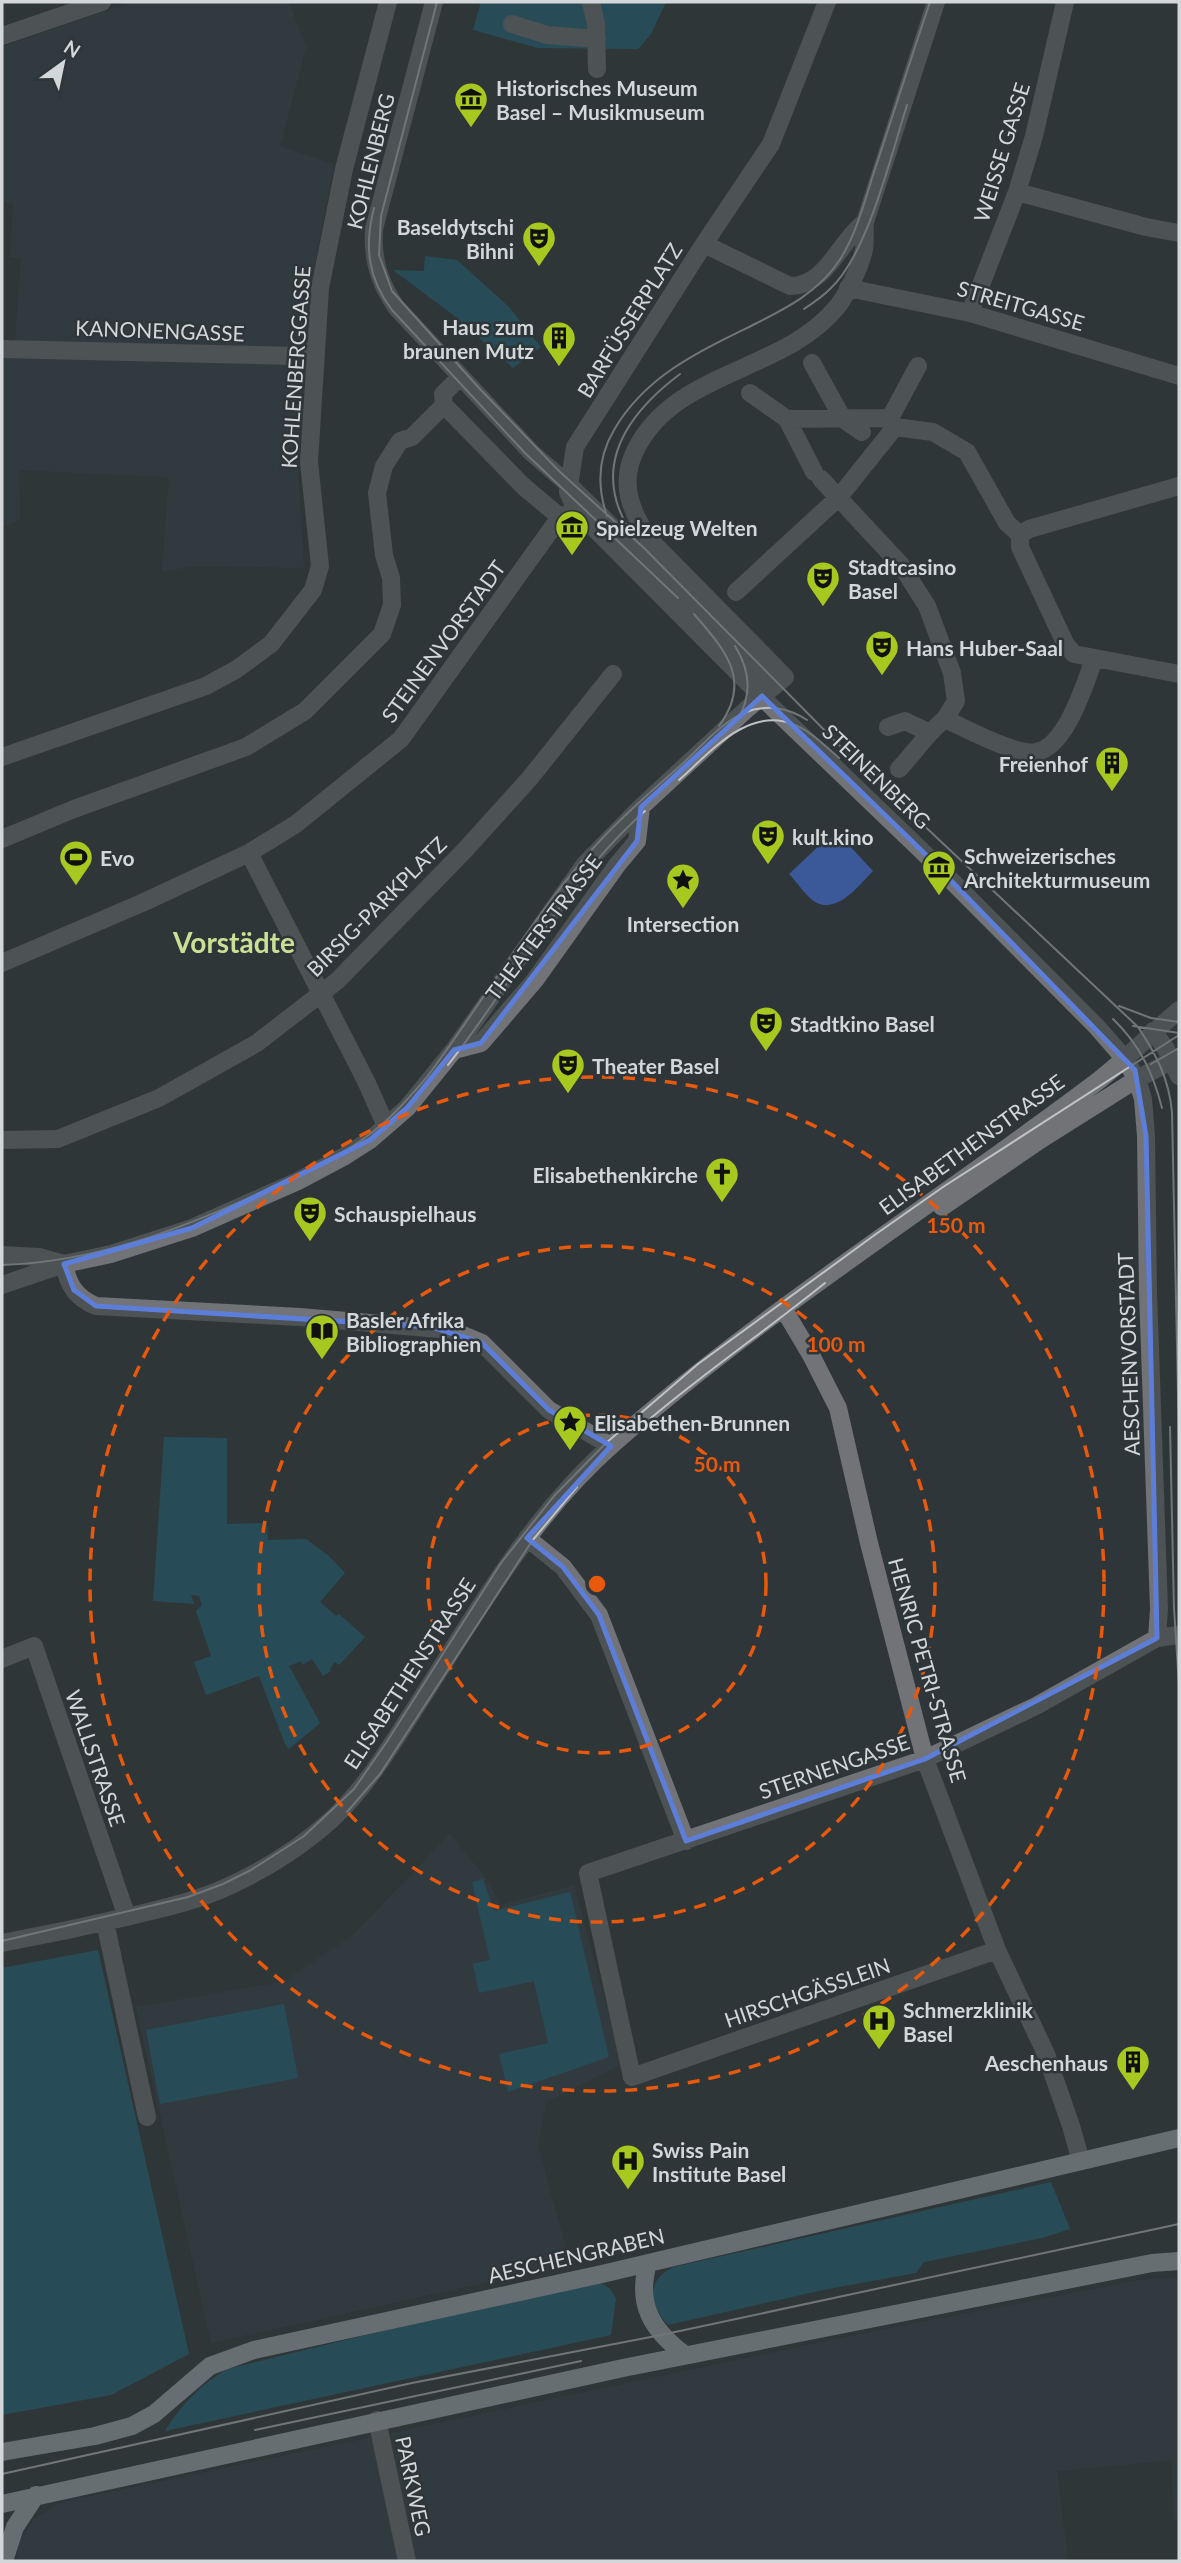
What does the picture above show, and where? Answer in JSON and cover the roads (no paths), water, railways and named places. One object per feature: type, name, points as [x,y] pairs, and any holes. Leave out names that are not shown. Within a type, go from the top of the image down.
[{"type":"main road","name":"AESCHENGRABEN","points":[[2,2452],[95,2437],[132,2427],[154,2414],[210,2366],[254,2350],[648,2263],[1179,2138]]},
{"type":"main road","points":[[2,2504],[377,2420],[685,2355],[1152,2263],[1179,2261]]},
{"type":"main road","points":[[648,2263],[643,2291],[653,2324],[661,2335],[685,2355]]},
{"type":"main road","points":[[4,2561],[16,2527],[36,2495]]},
{"type":"street","points":[[2,36],[102,2]]},
{"type":"street","name":"KOHLENBERGGASSE","points":[[2,757],[206,686],[237,669],[271,644],[313,590],[320,566],[309,462],[320,288],[344,169],[388,2]]},
{"type":"street","name":"KOHLENBERG","points":[[434,2],[374,229],[376,267],[396,307],[532,453],[565,475]]},
{"type":"street","points":[[591,2],[597,39],[597,69]]},
{"type":"street","points":[[704,244],[771,144],[827,2]]},
{"type":"street","points":[[848,288],[864,252],[865,222],[936,2]]},
{"type":"street","name":"WEISSE GASSE","points":[[971,313],[1017,192],[1034,136],[1065,2]]},
{"type":"street","points":[[512,24],[547,35],[597,39]]},
{"type":"street","points":[[1017,192],[1146,227],[1179,233]]},
{"type":"street","name":"BARFÜSSERPLATZ","points":[[565,475],[575,447],[704,244],[790,286],[804,286],[835,256],[854,230],[865,222]]},
{"type":"street","name":"STREITGASSE","points":[[848,288],[971,313],[1179,376]]},
{"type":"street","name":"STEINENBERG","points":[[848,288],[825,319],[793,343],[690,394],[663,413],[640,440],[629,463],[627,480],[631,505],[650,540],[774,686],[922,851],[1097,1027],[1131,1070]]},
{"type":"street","name":"KANONENGASSE","points":[[2,349],[296,356],[315,349]]},
{"type":"street","points":[[812,363],[843,419],[869,441]]},
{"type":"street","points":[[787,419],[890,418],[918,366]]},
{"type":"street","points":[[460,377],[443,394],[444,405],[523,486],[560,517],[576,510],[568,492],[565,475]]},
{"type":"street","points":[[750,393],[787,419],[818,475],[901,565],[927,606],[952,673],[956,701],[945,719],[928,733],[922,746],[899,769]]},
{"type":"street","points":[[2,839],[83,805],[246,747],[305,711],[382,634],[392,606],[391,578],[384,555],[377,493],[383,466],[400,441],[412,437],[444,405]]},
{"type":"street","points":[[736,592],[839,497],[869,441],[895,427],[933,432],[967,452],[1007,523],[1020,535],[1020,547],[1066,645],[1074,654],[1179,674]]},
{"type":"street","name":"STEINENBERG","points":[[565,475],[774,686]]},
{"type":"street","points":[[1020,535],[1029,529],[1179,486]]},
{"type":"street","name":"STEINENBERG","points":[[576,510],[774,686]]},
{"type":"street","name":"STEINENVORSTADT","points":[[2,963],[249,853],[296,824],[401,739],[560,517]]},
{"type":"street","points":[[945,719],[1006,747],[1035,753],[1049,746],[1065,726],[1076,706],[1094,659]]},
{"type":"street","name":"BIRSIG-PARKPLATZ","points":[[2,1140],[58,1139],[159,1098],[257,1044],[337,981],[474,840],[530,778],[613,674]]},
{"type":"street","name":"THEATERSTRASSE","points":[[2,1285],[64,1264],[111,1254],[192,1228],[298,1181],[345,1156],[386,1126],[407,1108],[454,1050],[585,864],[640,807],[774,686]]},
{"type":"street","points":[[888,727],[905,721],[928,733]]},
{"type":"street","name":"THEATERSTRASSE","points":[[454,1050],[481,1044],[535,980],[637,841],[640,807]]},
{"type":"street","points":[[249,853],[386,1126]]},
{"type":"street","name":"ELISABETHENSTRASSE","points":[[783,1308],[855,1269],[1037,1142],[1131,1070],[1153,1031],[1179,1010]]},
{"type":"street","points":[[1153,1031],[1177,1064]]},
{"type":"street","name":"ELISABETHENSTRASSE","points":[[2,1944],[175,1906],[259,1871],[302,1843],[330,1821],[375,1770],[500,1575],[527,1538],[578,1478],[611,1446],[691,1377],[1089,1087],[1131,1070],[1177,1064]]},
{"type":"street","name":"AESCHENVORSTADT","points":[[1131,1070],[1143,1099],[1146,1136],[1159,1609],[1157,1638]]},
{"type":"street","points":[[2,1255],[39,1257],[64,1264],[74,1290],[80,1297],[96,1306],[432,1326],[466,1335],[494,1353],[549,1410],[611,1446]]},
{"type":"street","name":"HENRIC PETRI-STRASSE","points":[[783,1308],[838,1408],[869,1543],[925,1759],[998,1950],[1046,2054],[1081,2161]]},
{"type":"street","points":[[527,1538],[563,1567],[599,1615],[686,1841]]},
{"type":"street","points":[[1157,1638],[1179,1635]]},
{"type":"street","name":"STERNENGASSE","points":[[632,2077],[588,1873],[925,1759],[1035,1706],[1157,1638]]},
{"type":"street","name":"WALLSTRASSE","points":[[2,1659],[34,1647],[127,1917]]},
{"type":"street","points":[[105,1922],[147,2117]]},
{"type":"street","name":"HIRSCHGÄSSLEIN","points":[[632,2077],[998,1950]]},
{"type":"street","name":"PARKWEG","points":[[377,2420],[407,2561]]},
{"type":"water","points":[[833,838],[847,843],[873,871],[841,901],[825,905],[810,897],[789,874],[823,842]]},
{"type":"tram line","points":[[437,2],[381,216],[379,255],[392,291],[479,388],[560,472],[643,547],[847,753],[1138,1027],[1161,1067],[1172,1112],[1179,1440]]},
{"type":"tram line","points":[[607,516],[602,494],[602,461],[614,430],[642,394],[676,366],[801,298],[822,282],[839,261],[861,213],[930,2]]},
{"type":"tram line","points":[[804,309],[830,289],[856,253],[877,203],[907,105]]},
{"type":"tram line","points":[[374,208],[369,236],[370,262],[378,286],[392,310],[525,453],[678,598]]},
{"type":"tram line","points":[[630,531],[618,508],[613,485],[614,464],[620,444],[630,424],[644,406],[680,374]]},
{"type":"tram line","points":[[694,614],[716,640],[731,666],[734,694],[719,726]]},
{"type":"tram line","points":[[735,646],[744,664],[747,682],[746,701],[738,719]]},
{"type":"tram line","points":[[2,1265],[70,1258],[136,1242],[262,1192],[316,1167],[354,1145],[391,1116],[427,1077],[561,887],[593,848],[629,812],[737,716],[770,708],[785,710],[807,720]]},
{"type":"tram line","points":[[679,780],[717,745],[746,726],[761,721],[795,725],[839,758]]},
{"type":"tram line","points":[[448,1065],[565,900],[616,839],[645,811]]},
{"type":"tram line","points":[[1119,1006],[1151,1018],[1179,1022]]},
{"type":"tram line","points":[[1113,1019],[1131,1039],[1144,1060],[1162,1108]]},
{"type":"tram line","points":[[1133,1026],[1179,1033]]},
{"type":"tram line","points":[[2,1941],[188,1897],[251,1870],[304,1836],[354,1789],[501,1563],[554,1496],[606,1443],[698,1364],[876,1234],[943,1187],[1179,1035]]},
{"type":"tram line","points":[[1151,1064],[1179,1048]]},
{"type":"tram line","points":[[651,1418],[825,1283]]},
{"type":"tram line","points":[[1170,1427],[1174,1608],[1179,1685]]},
{"type":"tram line","points":[[347,1812],[380,1774],[532,1541],[577,1487]]},
{"type":"tram line","points":[[2,2474],[412,2383],[661,2335],[1179,2224]]},
{"type":"tram line","points":[[255,2430],[581,2361]]},
{"type":"place","name":"Historisches Museum Basel – Musikmuseum","points":[[471,129]]},
{"type":"place","name":"Baseldytschi Bihni","points":[[539,268]]},
{"type":"place","name":"Haus zum braunen Mutz","points":[[559,368]]},
{"type":"place","name":"Spielzeug Welten","points":[[572,557]]},
{"type":"place","name":"Stadtcasino Basel","points":[[823,608]]},
{"type":"place","name":"Hans Huber-Saal","points":[[882,677]]},
{"type":"place","name":"Freienhof","points":[[1112,793]]},
{"type":"place","name":"kult.kino","points":[[768,866]]},
{"type":"place","name":"Evo","points":[[76,887]]},
{"type":"place","name":"Schweizerisches Architekturmuseum","points":[[939,897]]},
{"type":"place","name":"Intersection","points":[[683,910]]},
{"type":"place","name":"Stadtkino Basel","points":[[766,1053]]},
{"type":"place","name":"Theater Basel","points":[[568,1095]]},
{"type":"place","name":"Elisabethenkirche","points":[[722,1204]]},
{"type":"place","name":"Schauspielhaus","points":[[310,1243]]},
{"type":"place","name":"Basler Afrika Bibliographien","points":[[322,1361]]},
{"type":"place","name":"Elisabethen-Brunnen","points":[[570,1452]]},
{"type":"place","name":"Schmerzklinik Basel","points":[[879,2051]]},
{"type":"place","name":"Aeschenhaus","points":[[1133,2092]]},
{"type":"place","name":"Swiss Pain Institute Basel","points":[[628,2191]]},
{"type":"district","name":"Vorstädte","points":[[234,942]]}]
